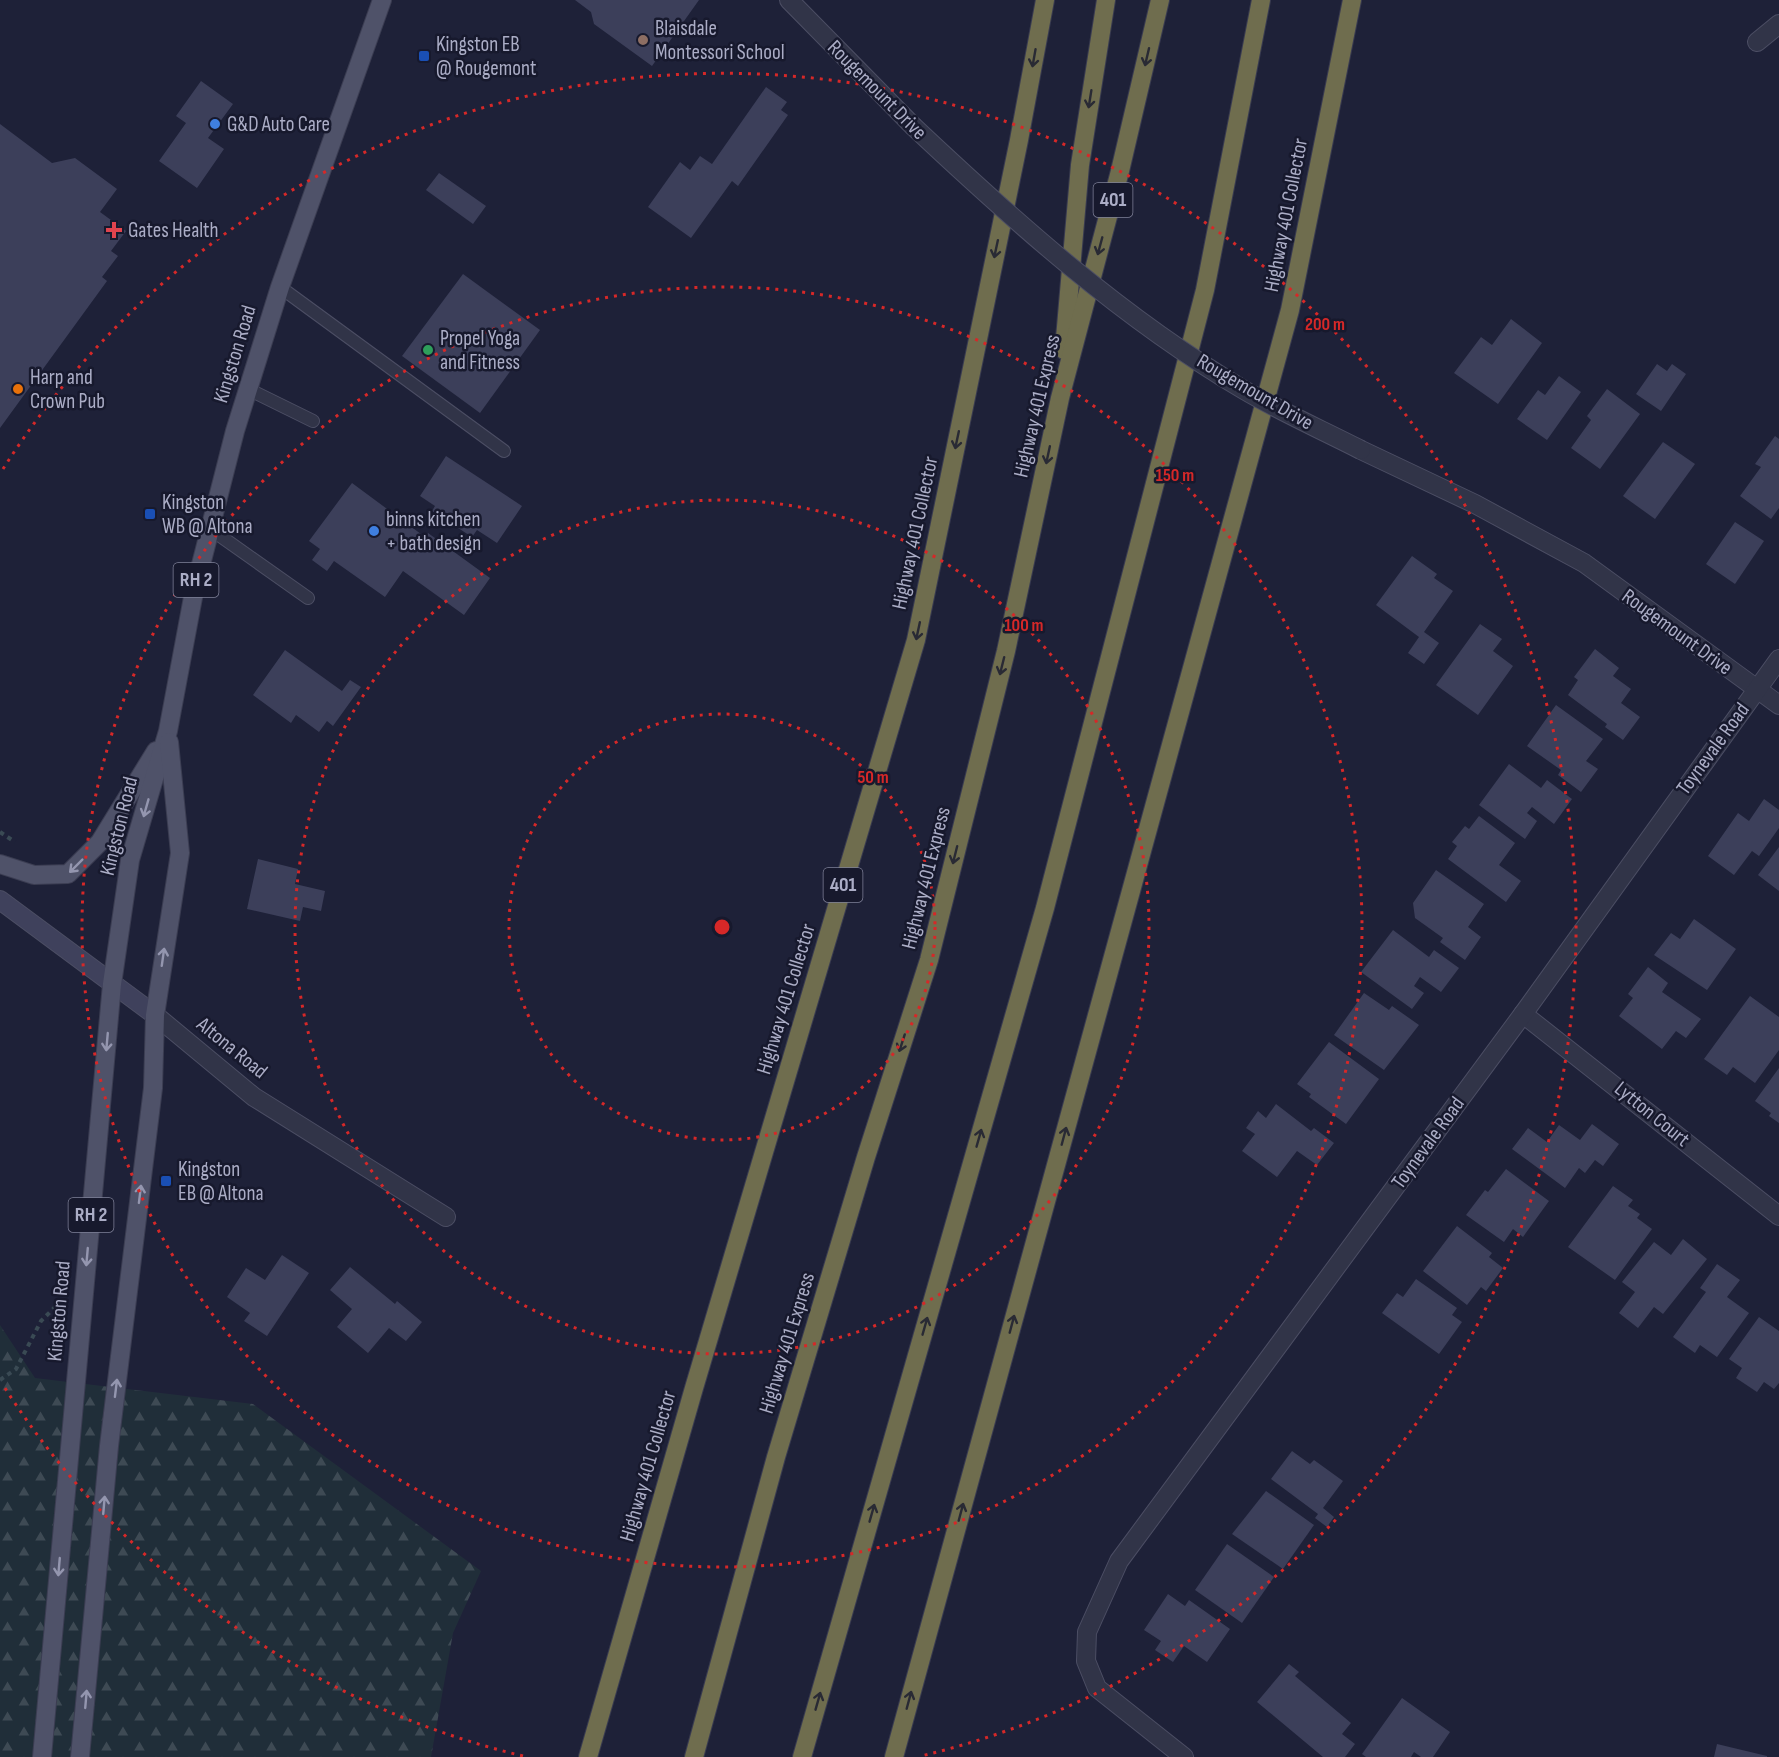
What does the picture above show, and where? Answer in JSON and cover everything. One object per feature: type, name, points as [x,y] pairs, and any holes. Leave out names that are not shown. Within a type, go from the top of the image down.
[{"type":"highway","name":"Highway 401 Collector","points":[[588,1757],[694,1388],[916,640],[1019,140],[1045,0]]},
{"type":"highway","points":[[1060,398],[1080,165],[1106,0]]},
{"type":"highway","name":"Highway 401 Express","points":[[694,1757],[776,1457],[866,1157],[929,960],[1006,651],[1060,398],[1120,171],[1160,0]]},
{"type":"highway","points":[[802,1757],[1051,885],[1205,290],[1262,0]]},
{"type":"highway","name":"Highway 401 Collector","points":[[894,1757],[1290,310],[1352,0]]},
{"type":"main road","name":"Kingston Road","points":[[42,1757],[112,984],[130,860],[168,731],[194,592],[209,528],[248,389],[280,286],[382,0]]},
{"type":"main road","name":"Kingston Road","points":[[80,1757],[109,1446],[153,1088],[155,1015],[180,853],[168,731]]},
{"type":"main road","points":[[0,864],[34,875],[68,874],[100,842],[168,731]]},
{"type":"main road","name":"Altona Road","points":[[0,900],[155,1015]]},
{"type":"street","name":"Rougemount Drive","points":[[789,0],[913,126],[987,196],[1106,295],[1244,390],[1361,450],[1475,504],[1584,563],[1779,705]]},
{"type":"street","points":[[1757,42],[1779,24]]},
{"type":"street","name":"Toynevale Road","points":[[1184,1757],[1097,1688],[1086,1661],[1087,1632],[1119,1561],[1523,1014],[1779,659]]},
{"type":"street","name":"Lytton Court","points":[[1523,1014],[1779,1216]]},
{"type":"street","name":"Altona Road","points":[[155,1015],[254,1097],[446,1217]]},
{"type":"lane","points":[[280,286],[504,451]]},
{"type":"lane","points":[[248,389],[313,421]]},
{"type":"lane","points":[[209,528],[308,598]]},
{"type":"path","points":[[0,1380],[16,1369],[41,1321],[61,1302]]},
{"type":"green space","points":[[0,1325],[35,1378],[253,1404],[481,1571],[453,1633],[431,1757],[0,1757]]},
{"type":"building","name":"Blaisdale Montessori School","points":[[575,0],[699,0],[652,66],[594,24],[591,12]]},
{"type":"building","points":[[201,81],[233,104],[208,138],[224,149],[197,188],[159,161],[186,123],[176,116]]},
{"type":"building","points":[[766,87],[787,102],[781,110],[788,115],[738,186],[732,181],[691,238],[648,207],[680,162],[690,170],[700,156],[712,164]]},
{"type":"building","points":[[0,124],[52,163],[75,158],[117,189],[100,212],[126,231],[111,251],[118,256],[102,277],[107,281],[0,428]]},
{"type":"building","points":[[439,173],[486,206],[473,224],[426,190]]},
{"type":"building","points":[[463,274],[540,330],[480,413],[402,356]]},
{"type":"building","points":[[1511,319],[1542,343],[1498,404],[1454,373],[1481,337],[1492,345]]},
{"type":"building","points":[[1657,364],[1667,371],[1672,364],[1686,374],[1661,411],[1636,394]]},
{"type":"building","points":[[1559,376],[1581,392],[1547,440],[1517,419],[1538,390],[1545,395]]},
{"type":"building","points":[[1607,389],[1640,414],[1600,469],[1571,448],[1591,420],[1587,416]]},
{"type":"building","points":[[1775,436],[1779,439],[1779,508],[1771,519],[1740,496],[1761,467],[1755,464]]},
{"type":"building","points":[[1663,442],[1695,464],[1655,519],[1623,496]]},
{"type":"building","points":[[446,456],[522,506],[497,543],[477,530],[472,537],[432,511],[435,506],[420,496]]},
{"type":"building","points":[[352,483],[425,537],[428,533],[490,578],[464,615],[403,571],[385,597],[334,561],[327,571],[312,560],[320,549],[309,541]]},
{"type":"building","points":[[1735,522],[1764,541],[1735,584],[1706,564]]},
{"type":"building","points":[[1412,556],[1437,574],[1434,578],[1453,591],[1424,632],[1439,643],[1424,664],[1408,653],[1419,637],[1376,605]]},
{"type":"building","points":[[1480,624],[1502,639],[1493,651],[1513,666],[1478,715],[1436,685]]},
{"type":"building","points":[[1595,649],[1619,668],[1613,676],[1631,689],[1621,703],[1640,717],[1623,740],[1605,727],[1607,724],[1568,695],[1578,680],[1574,677]]},
{"type":"building","points":[[285,650],[342,691],[350,680],[361,687],[333,726],[327,721],[319,732],[296,715],[291,723],[253,695]]},
{"type":"building","points":[[1556,705],[1603,739],[1586,761],[1598,769],[1581,792],[1558,775],[1561,770],[1527,746]]},
{"type":"building","points":[[1509,764],[1541,788],[1547,780],[1572,799],[1554,824],[1532,807],[1527,813],[1537,821],[1525,839],[1479,805]]},
{"type":"building","points":[[1764,799],[1779,810],[1779,828],[1759,856],[1752,851],[1734,875],[1708,856],[1738,813],[1749,821]]},
{"type":"building","points":[[1479,816],[1515,843],[1499,865],[1521,881],[1506,902],[1448,859],[1457,846],[1452,842],[1465,826],[1469,829]]},
{"type":"building","points":[[1779,847],[1779,891],[1758,875]]},
{"type":"building","points":[[258,859],[298,869],[295,884],[325,891],[321,911],[303,907],[300,921],[247,909]]},
{"type":"building","points":[[1436,870],[1484,904],[1468,927],[1481,937],[1465,960],[1440,942],[1443,938],[1415,918],[1413,903]]},
{"type":"building","points":[[1694,919],[1736,949],[1707,990],[1654,955],[1671,933],[1680,939]]},
{"type":"building","points":[[1393,930],[1429,957],[1434,950],[1459,968],[1441,992],[1420,977],[1414,986],[1424,993],[1412,1009],[1361,972]]},
{"type":"building","points":[[1648,967],[1668,983],[1662,992],[1701,1019],[1686,1038],[1676,1031],[1662,1049],[1619,1016],[1633,998],[1628,994]]},
{"type":"building","points":[[1364,993],[1389,1010],[1392,1006],[1419,1025],[1384,1070],[1334,1035]]},
{"type":"building","points":[[1750,996],[1779,1017],[1779,1050],[1755,1083],[1733,1067],[1727,1075],[1704,1059]]},
{"type":"building","points":[[1329,1042],[1379,1079],[1346,1124],[1309,1097],[1311,1094],[1297,1084]]},
{"type":"building","points":[[1779,1068],[1779,1123],[1769,1116],[1771,1113],[1755,1101]]},
{"type":"building","points":[[1276,1104],[1311,1131],[1314,1128],[1334,1143],[1317,1165],[1297,1151],[1277,1177],[1242,1151],[1255,1134],[1246,1128],[1258,1111],[1266,1118]]},
{"type":"building","points":[[1592,1124],[1619,1144],[1603,1166],[1595,1160],[1585,1173],[1579,1168],[1565,1188],[1512,1149],[1528,1128],[1547,1142],[1559,1125],[1580,1140]]},
{"type":"building","points":[[1506,1169],[1549,1201],[1523,1237],[1513,1229],[1504,1242],[1466,1215],[1485,1190],[1488,1192]]},
{"type":"building","points":[[1613,1186],[1633,1200],[1628,1206],[1640,1214],[1637,1218],[1652,1229],[1615,1280],[1568,1247]]},
{"type":"building","points":[[1457,1226],[1492,1253],[1489,1257],[1503,1268],[1486,1291],[1481,1287],[1467,1305],[1423,1271]]},
{"type":"building","points":[[1683,1239],[1707,1259],[1663,1314],[1654,1307],[1638,1328],[1619,1313],[1635,1292],[1622,1282],[1654,1242],[1671,1255]]},
{"type":"building","points":[[282,1255],[309,1273],[267,1336],[244,1321],[250,1313],[227,1297],[246,1268],[265,1280]]},
{"type":"building","points":[[1717,1264],[1740,1280],[1727,1297],[1749,1313],[1717,1357],[1700,1345],[1695,1353],[1673,1337],[1706,1292],[1700,1288]]},
{"type":"building","points":[[350,1267],[395,1304],[397,1301],[422,1322],[406,1341],[389,1328],[368,1353],[337,1327],[352,1309],[330,1290]]},
{"type":"building","points":[[1416,1279],[1457,1308],[1452,1315],[1462,1322],[1439,1354],[1382,1313],[1397,1293],[1403,1297]]},
{"type":"building","points":[[1759,1317],[1779,1331],[1779,1383],[1774,1389],[1764,1382],[1757,1392],[1736,1378],[1742,1368],[1729,1359]]},
{"type":"building","points":[[1292,1451],[1310,1464],[1314,1460],[1343,1481],[1323,1508],[1334,1517],[1327,1527],[1315,1518],[1318,1514],[1271,1479]]},
{"type":"building","points":[[1266,1491],[1314,1525],[1283,1569],[1232,1534]]},
{"type":"building","points":[[1227,1544],[1274,1577],[1242,1623],[1195,1590]]},
{"type":"building","points":[[1168,1594],[1185,1606],[1189,1600],[1230,1629],[1207,1662],[1184,1646],[1173,1662],[1155,1650],[1161,1641],[1144,1630]]},
{"type":"building","points":[[1289,1664],[1299,1672],[1295,1676],[1351,1723],[1342,1734],[1355,1744],[1345,1757],[1323,1757],[1257,1702]]},
{"type":"building","points":[[1402,1698],[1450,1732],[1433,1757],[1421,1757],[1414,1752],[1411,1757],[1366,1757],[1362,1754]]},
{"type":"building","points":[[1717,1744],[1767,1756],[1767,1757],[1714,1757]]},
{"type":"place","name":"Blaisdale Montessori School","points":[[643,40]]},
{"type":"place","name":"Kingston EB @ Rougemont","points":[[424,56]]},
{"type":"place","name":"G&D Auto Care","points":[[215,124]]},
{"type":"place","name":"Gates Health","points":[[114,230]]},
{"type":"place","name":"Propel Yoga and Fitness","points":[[428,350]]},
{"type":"place","name":"Harp and Crown Pub","points":[[18,389]]},
{"type":"place","name":"Kingston WB @ Altona","points":[[150,514]]},
{"type":"place","name":"binns kitchen + bath design","points":[[374,531]]},
{"type":"place","name":"Kingston EB @ Altona","points":[[166,1181]]}]
